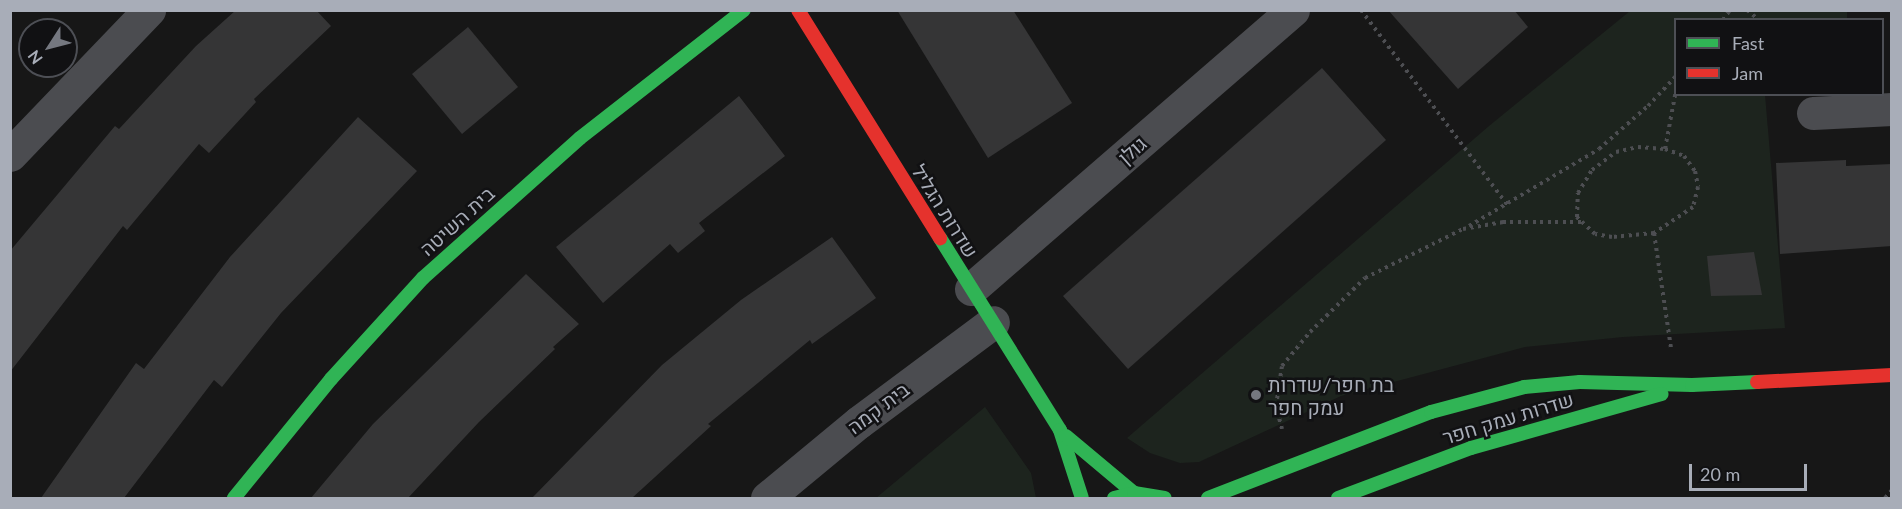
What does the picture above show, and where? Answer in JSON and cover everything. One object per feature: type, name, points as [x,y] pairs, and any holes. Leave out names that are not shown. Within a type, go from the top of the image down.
[{"type":"street","points":[[10,155],[149,10]]},
{"type":"street","name":"בית השיטה","points":[[234,498],[331,379],[423,278],[580,138],[744,10]]},
{"type":"street","name":"שדרות הגליל","points":[[798,10],[1060,430],[1082,498]]},
{"type":"street","name":"גולן","points":[[971,289],[1293,10]]},
{"type":"street","points":[[1814,114],[1892,109]]},
{"type":"street","name":"בית קמה","points":[[767,498],[859,422],[993,322]]},
{"type":"street","name":"שדרות עמק חפר","points":[[1208,498],[1431,412],[1480,396],[1580,382],[1692,385],[1892,375]]},
{"type":"street","name":"שדרות עמק חפר","points":[[1338,498],[1471,448],[1692,385]]},
{"type":"street","name":"שדרות הגליל","points":[[1060,430],[1105,473],[1134,494]]},
{"type":"street","points":[[1113,498],[1134,494],[1165,498]]},
{"type":"path","points":[[1361,10],[1508,206]]},
{"type":"path","points":[[1293,467],[1276,406],[1282,366],[1310,332],[1365,278],[1508,206],[1599,148],[1648,106],[1674,78]]},
{"type":"path","points":[[1665,149],[1675,96]]},
{"type":"path","points":[[1638,147],[1665,149],[1684,156],[1695,171],[1698,188],[1693,207],[1654,233],[1612,237],[1595,234],[1577,216],[1578,193],[1592,170],[1616,152],[1638,147]]},
{"type":"path","points":[[1463,229],[1503,222],[1583,222]]},
{"type":"path","points":[[1654,233],[1663,276],[1673,384]]},
{"type":"path","points":[[1885,498],[1892,490]]},
{"type":"shaded area","points":[[1630,11],[1847,11],[1847,18],[1674,18],[1674,96],[1765,96],[1785,328],[1623,337],[1525,347],[1341,396],[1199,462],[1180,463],[1150,453],[1127,438],[1489,126]]},
{"type":"shaded area","points":[[985,407],[1031,473],[1036,498],[876,498]]},
{"type":"building","points":[[236,10],[316,10],[331,26],[254,99],[256,102],[209,153],[199,144],[127,230],[123,226],[10,372],[10,251],[115,126],[119,129],[196,46]]},
{"type":"building","points":[[897,10],[1013,10],[1072,103],[988,158]]},
{"type":"building","points":[[1388,10],[1514,10],[1528,27],[1458,89]]},
{"type":"building","points":[[468,27],[518,87],[462,134],[412,74]]},
{"type":"building","points":[[1322,68],[1386,140],[1128,369],[1063,296]]},
{"type":"building","points":[[739,96],[785,156],[699,223],[705,231],[678,253],[670,244],[603,303],[556,247]]},
{"type":"building","points":[[358,117],[417,171],[281,313],[222,387],[214,380],[124,498],[41,498],[136,363],[144,369],[230,257]]},
{"type":"building","points":[[1846,160],[1846,166],[1892,164],[1892,246],[1780,254],[1776,163]]},
{"type":"building","points":[[832,237],[876,298],[812,344],[810,340],[708,424],[711,426],[632,498],[532,498],[662,365],[741,300]]},
{"type":"building","points":[[1754,252],[1762,295],[1711,296],[1707,256]]},
{"type":"building","points":[[526,274],[579,324],[479,422],[408,498],[311,498],[373,424]]},
{"type":"traffic: fast","points":[[234,498],[331,379],[423,278],[580,138],[744,10]]},
{"type":"traffic: fast","points":[[940,238],[1060,430],[1082,498]]},
{"type":"traffic: fast","points":[[1208,498],[1431,412],[1524,387],[1580,382],[1692,385],[1757,382]]},
{"type":"traffic: fast","points":[[1338,498],[1471,448],[1662,394]]},
{"type":"traffic: fast","points":[[1066,436],[1134,493]]},
{"type":"traffic: fast","points":[[1114,498],[1134,493],[1165,498]]},
{"type":"traffic: jam","points":[[798,10],[940,238]]},
{"type":"traffic: jam","points":[[1757,382],[1892,375]]},
{"type":"place","name":"בת חפר/שדרות עמק חפר","points":[[1256,395]]}]
